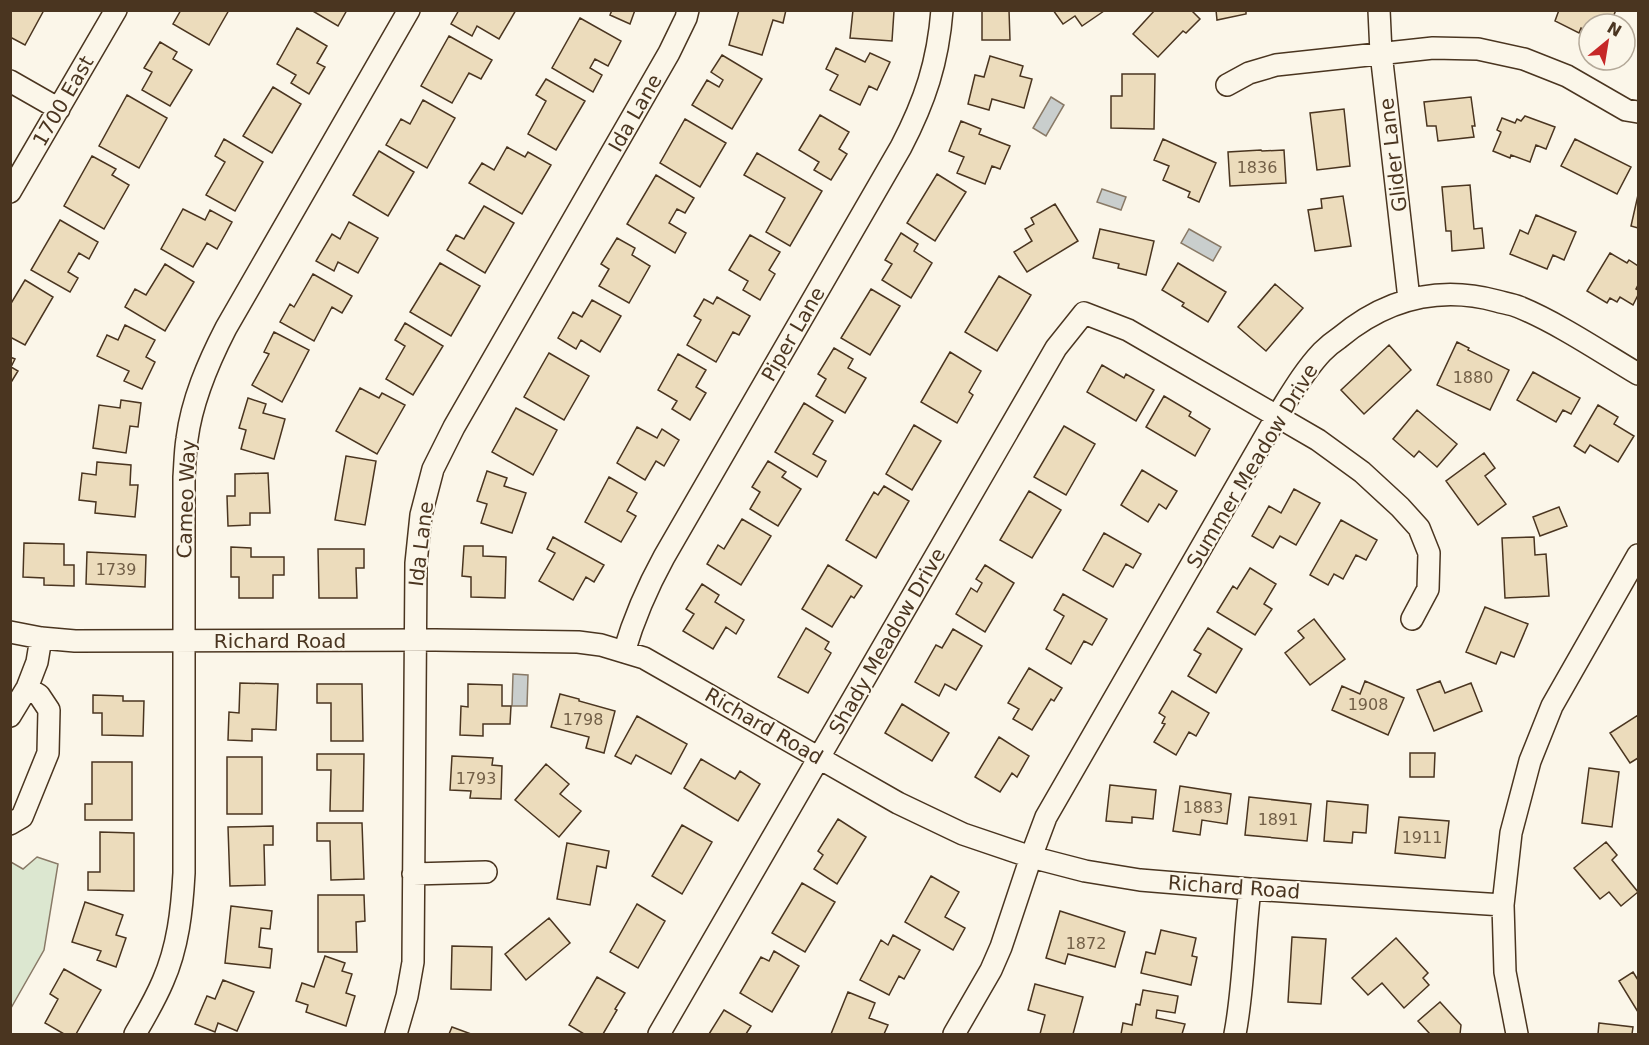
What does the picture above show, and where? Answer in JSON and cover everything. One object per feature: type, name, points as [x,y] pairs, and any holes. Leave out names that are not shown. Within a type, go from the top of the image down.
[{"type":"street","name":"1700 East","points":[[10,192],[116,10]]},
{"type":"street","name":"Cameo Way","points":[[135,1035],[164,981],[175,945],[182,909],[184,873],[184,477],[187,438],[195,399],[208,363],[226,328],[409,10]]},
{"type":"street","name":"Ida Lane","points":[[396,1035],[407,996],[412,962],[416,563],[421,515],[433,469],[454,427],[669,52],[688,10]]},
{"type":"street","name":"Piper Lane","points":[[624,651],[642,600],[664,557],[918,115],[930,81],[938,47],[942,10]]},
{"type":"street","name":"Glider Lane","points":[[1379,10],[1381,53],[1409,300]]},
{"type":"street","points":[[1227,85],[1249,74],[1276,65],[1433,48],[1478,49],[1524,59],[1567,76],[1626,110],[1638,112]]},
{"type":"street","points":[[10,81],[59,109]]},
{"type":"street","name":"Summer Meadow Drive","points":[[954,1035],[991,970],[1046,817],[1277,416],[1298,381],[1322,351],[1352,327],[1385,308],[1409,300],[1441,294],[1480,296],[1518,306],[1638,374]]},
{"type":"street","name":"Shady Meadow Drive","points":[[659,1035],[1056,348],[1084,312],[1128,330],[1277,416]]},
{"type":"street","points":[[1277,416],[1317,440],[1362,472],[1419,528],[1429,553],[1428,589],[1412,619]]},
{"type":"street","points":[[1517,1035],[1505,972],[1503,905],[1511,833],[1530,761],[1552,706],[1638,555]]},
{"type":"street","name":"Richard Road","points":[[10,632],[75,641],[415,640],[578,642],[601,645],[644,658],[669,671],[898,804],[952,829],[1031,857],[1085,871],[1140,880],[1503,905]]},
{"type":"street","points":[[10,716],[27,688],[37,662],[41,638]]},
{"type":"street","points":[[10,824],[22,817],[48,753],[49,710],[39,695],[27,688]]},
{"type":"street","points":[[413,874],[486,872]]},
{"type":"street","points":[[1235,1035],[1243,986],[1250,889]]},
{"type":"green space","points":[[37,857],[58,864],[44,950],[11,1008],[11,862],[23,869]]},
{"type":"shaded area","points":[[1051,97],[1064,105],[1046,136],[1033,128]]},
{"type":"shaded area","points":[[1102,189],[1126,197],[1121,210],[1097,202]]},
{"type":"shaded area","points":[[1189,229],[1221,247],[1213,261],[1181,243]]},
{"type":"shaded area","points":[[513,674],[528,675],[527,706],[512,706]]},
{"type":"building","points":[[10,10],[44,10],[25,45],[10,37]]},
{"type":"building","points":[[181,10],[229,10],[209,45],[173,24]]},
{"type":"building","points":[[311,10],[347,10],[338,26]]},
{"type":"building","points":[[459,10],[516,10],[499,39],[477,26],[472,36],[451,24]]},
{"type":"building","points":[[612,10],[635,10],[630,24],[610,15]]},
{"type":"building","points":[[739,10],[786,10],[783,23],[773,20],[762,55],[729,45]]},
{"type":"building","points":[[853,10],[894,11],[892,41],[850,38]]},
{"type":"building","points":[[982,10],[1009,10],[1010,40],[982,40]]},
{"type":"building","points":[[1053,10],[1104,11],[1082,26],[1075,16],[1063,24]]},
{"type":"building","points":[[1155,10],[1191,10],[1200,19],[1186,33],[1183,31],[1158,57],[1133,34]]},
{"type":"building","points":[[1216,10],[1246,10],[1246,14],[1217,20]]},
{"type":"building","points":[[1559,10],[1616,10],[1615,12],[1577,12],[1577,32],[1555,21]]},
{"type":"building","points":[[580,18],[621,41],[608,66],[595,59],[590,68],[602,75],[593,92],[552,68]]},
{"type":"building","points":[[297,28],[327,46],[317,63],[325,67],[309,94],[291,83],[296,75],[277,64]]},
{"type":"building","points":[[449,36],[492,60],[481,79],[469,73],[452,103],[421,86]]},
{"type":"building","points":[[160,42],[177,52],[173,59],[192,70],[170,106],[142,90],[152,72],[144,68]]},
{"type":"building","points":[[836,48],[865,62],[870,53],[890,62],[877,90],[869,86],[860,105],[830,90],[838,75],[826,69]]},
{"type":"building","points":[[722,55],[762,79],[732,129],[692,105],[707,80],[719,87],[723,80],[711,72]]},
{"type":"building","points":[[990,56],[1023,66],[1020,76],[1032,79],[1024,108],[992,99],[989,110],[968,104],[975,75],[984,77]]},
{"type":"building","points":[[1122,74],[1155,74],[1154,129],[1111,128],[1111,96],[1122,96]]},
{"type":"building","points":[[546,79],[585,101],[556,150],[528,134],[546,101],[536,95]]},
{"type":"building","points":[[273,87],[301,104],[272,153],[243,136]]},
{"type":"building","points":[[127,95],[167,118],[139,168],[99,146]]},
{"type":"building","points":[[1471,97],[1475,126],[1472,126],[1474,137],[1438,141],[1436,126],[1427,126],[1424,102]]},
{"type":"building","points":[[423,100],[455,118],[427,168],[386,145],[401,119],[410,124]]},
{"type":"building","points":[[1344,109],[1350,166],[1317,170],[1310,113]]},
{"type":"building","points":[[820,115],[849,132],[839,149],[847,154],[831,180],[814,170],[819,162],[799,150]]},
{"type":"building","points":[[1525,116],[1555,127],[1546,149],[1536,145],[1530,162],[1511,155],[1510,158],[1493,151],[1501,132],[1497,130],[1502,118],[1515,123],[1517,119],[1521,121]]},
{"type":"building","points":[[685,119],[726,143],[700,187],[660,163]]},
{"type":"building","points":[[961,121],[981,129],[979,134],[1010,146],[1000,169],[992,166],[985,184],[957,173],[964,157],[949,151]]},
{"type":"building","points":[[224,139],[263,162],[235,211],[206,195],[225,162],[215,156]]},
{"type":"building","points":[[1163,139],[1216,163],[1199,202],[1188,197],[1190,192],[1163,180],[1169,166],[1154,160]]},
{"type":"building","points":[[1575,139],[1631,167],[1617,194],[1561,166]]},
{"type":"building","points":[[507,147],[525,157],[528,152],[551,165],[522,214],[469,183],[482,163],[494,170]]},
{"type":"building","points":[[1284,150],[1286,183],[1230,186],[1228,152]]},
{"type":"building","points":[[379,151],[414,172],[388,216],[353,195]]},
{"type":"building","points":[[757,153],[822,191],[790,246],[766,232],[785,198],[744,175]]},
{"type":"building","points":[[92,156],[116,169],[112,175],[129,185],[104,229],[64,206]]},
{"type":"building","points":[[937,174],[966,192],[935,241],[907,223]]},
{"type":"building","points":[[656,175],[694,198],[685,213],[677,209],[669,223],[686,233],[675,253],[627,224]]},
{"type":"building","points":[[1470,185],[1474,229],[1482,228],[1484,248],[1452,251],[1451,231],[1446,231],[1442,187]]},
{"type":"building","points":[[1638,195],[1638,228],[1631,226]]},
{"type":"building","points":[[1343,196],[1351,246],[1315,251],[1308,210],[1322,208],[1321,199]]},
{"type":"building","points":[[1055,204],[1078,241],[1027,272],[1014,252],[1032,241],[1025,229],[1034,224],[1031,218]]},
{"type":"building","points":[[484,206],[514,223],[485,273],[447,250],[456,235],[464,239]]},
{"type":"building","points":[[183,209],[205,220],[210,210],[232,222],[217,249],[207,243],[193,267],[161,249]]},
{"type":"building","points":[[1536,215],[1576,232],[1564,260],[1553,255],[1547,269],[1510,254],[1520,230],[1528,234]]},
{"type":"building","points":[[60,220],[98,242],[89,259],[79,253],[68,272],[78,278],[70,292],[31,270]]},
{"type":"building","points":[[349,222],[378,238],[358,273],[338,262],[334,271],[316,261],[332,234],[340,239]]},
{"type":"building","points":[[1100,229],[1154,241],[1146,275],[1118,268],[1119,264],[1093,258]]},
{"type":"building","points":[[901,233],[918,244],[914,251],[932,263],[911,298],[882,280],[892,264],[885,260]]},
{"type":"building","points":[[750,235],[780,252],[769,270],[775,274],[760,300],[743,290],[748,281],[729,270]]},
{"type":"building","points":[[617,238],[635,248],[632,255],[650,266],[629,303],[599,286],[609,269],[601,264]]},
{"type":"building","points":[[1610,253],[1627,263],[1629,260],[1638,266],[1636,289],[1638,295],[1633,305],[1620,297],[1617,302],[1610,298],[1607,303],[1587,291]]},
{"type":"building","points":[[440,263],[480,286],[451,336],[410,312]]},
{"type":"building","points":[[1178,263],[1226,292],[1208,322],[1182,306],[1184,303],[1162,290]]},
{"type":"building","points":[[165,264],[194,282],[165,331],[125,307],[135,289],[146,295]]},
{"type":"building","points":[[313,274],[352,296],[342,313],[332,307],[314,341],[280,322],[290,304],[294,307]]},
{"type":"building","points":[[999,276],[1031,295],[997,351],[965,332]]},
{"type":"building","points":[[25,280],[53,297],[25,345],[10,337],[10,305]]},
{"type":"building","points":[[1275,284],[1303,308],[1266,351],[1238,327]]},
{"type":"building","points":[[871,289],[900,306],[870,355],[841,338]]},
{"type":"building","points":[[717,297],[750,316],[739,335],[733,332],[716,362],[687,345],[701,320],[694,316],[704,299],[713,304]]},
{"type":"building","points":[[592,300],[621,316],[600,352],[581,340],[576,349],[558,338],[573,312],[582,317]]},
{"type":"building","points":[[405,323],[443,346],[413,395],[386,379],[405,346],[395,340]]},
{"type":"building","points":[[125,325],[155,340],[146,357],[155,362],[142,389],[124,381],[129,371],[97,356],[107,335],[118,340]]},
{"type":"building","points":[[274,332],[309,350],[282,402],[252,385],[269,354],[264,352]]},
{"type":"building","points":[[1457,342],[1469,348],[1468,350],[1509,370],[1490,410],[1437,385]]},
{"type":"building","points":[[1389,345],[1411,370],[1364,414],[1341,390]]},
{"type":"building","points":[[834,348],[853,359],[848,368],[866,378],[845,413],[816,396],[826,379],[818,374]]},
{"type":"building","points":[[950,352],[981,371],[969,392],[973,395],[957,423],[921,402]]},
{"type":"building","points":[[549,353],[589,376],[564,420],[524,397]]},
{"type":"building","points":[[678,354],[706,370],[696,387],[706,393],[690,420],[672,409],[677,401],[658,390]]},
{"type":"building","points":[[10,357],[15,359],[11,367],[18,371],[10,384]]},
{"type":"building","points":[[1102,365],[1124,378],[1126,374],[1154,390],[1136,421],[1087,392]]},
{"type":"building","points":[[1533,372],[1580,398],[1571,414],[1563,410],[1556,422],[1517,400]]},
{"type":"building","points":[[360,388],[379,398],[382,393],[405,405],[377,454],[336,431]]},
{"type":"building","points":[[1164,396],[1191,412],[1189,416],[1210,429],[1195,456],[1146,427]]},
{"type":"building","points":[[248,398],[266,404],[263,413],[285,419],[274,459],[241,449],[246,430],[239,428]]},
{"type":"building","points":[[121,400],[141,403],[138,427],[130,426],[126,453],[93,448],[99,405],[120,408]]},
{"type":"building","points":[[804,403],[833,421],[813,454],[826,461],[817,477],[775,452]]},
{"type":"building","points":[[1598,405],[1618,417],[1614,424],[1634,436],[1618,462],[1590,445],[1585,453],[1574,446]]},
{"type":"building","points":[[516,408],[557,430],[533,475],[492,452]]},
{"type":"building","points":[[1417,410],[1457,444],[1437,467],[1419,451],[1414,457],[1393,439]]},
{"type":"building","points":[[914,425],[941,441],[912,490],[886,474]]},
{"type":"building","points":[[1064,426],[1095,444],[1066,495],[1034,477]]},
{"type":"building","points":[[637,427],[657,438],[662,429],[679,440],[664,466],[656,461],[645,480],[617,463]]},
{"type":"building","points":[[1484,453],[1495,468],[1485,476],[1506,504],[1478,525],[1446,481]]},
{"type":"building","points":[[346,456],[376,461],[365,525],[335,520]]},
{"type":"building","points":[[768,461],[786,472],[782,477],[801,489],[778,526],[750,509],[760,492],[752,487]]},
{"type":"building","points":[[97,462],[131,465],[130,485],[138,485],[135,517],[95,513],[96,502],[79,500],[82,473],[96,475]]},
{"type":"building","points":[[1142,470],[1177,491],[1166,509],[1159,504],[1148,522],[1121,505]]},
{"type":"building","points":[[487,471],[507,478],[504,486],[526,493],[512,533],[481,523],[487,504],[477,501]]},
{"type":"building","points":[[268,473],[270,513],[250,513],[250,525],[228,526],[227,496],[235,496],[235,474]]},
{"type":"building","points":[[609,477],[637,493],[627,511],[636,516],[621,542],[585,522]]},
{"type":"building","points":[[884,486],[909,501],[876,558],[846,540],[874,492],[878,495]]},
{"type":"building","points":[[1294,489],[1320,503],[1296,545],[1280,536],[1273,548],[1252,536],[1269,506],[1281,513]]},
{"type":"building","points":[[1029,491],[1061,510],[1032,558],[1000,540]]},
{"type":"building","points":[[1559,507],[1567,526],[1540,536],[1533,517]]},
{"type":"building","points":[[742,519],[771,536],[741,585],[707,564],[718,545],[724,549]]},
{"type":"building","points":[[1341,520],[1377,540],[1366,560],[1356,555],[1343,579],[1334,574],[1328,585],[1310,575]]},
{"type":"building","points":[[1104,533],[1141,554],[1133,568],[1126,564],[1113,587],[1083,570]]},
{"type":"building","points":[[553,537],[604,565],[594,582],[586,577],[573,600],[539,581],[555,553],[547,549]]},
{"type":"building","points":[[1534,537],[1535,555],[1546,554],[1549,596],[1505,598],[1502,538]]},
{"type":"building","points":[[24,543],[64,544],[64,565],[74,565],[74,586],[44,585],[44,578],[23,577]]},
{"type":"building","points":[[464,546],[483,546],[483,556],[506,557],[505,598],[471,597],[471,577],[462,576]]},
{"type":"building","points":[[231,547],[251,548],[251,557],[284,557],[284,575],[273,575],[273,598],[239,598],[239,577],[231,577]]},
{"type":"building","points":[[318,549],[364,549],[364,568],[356,568],[357,598],[319,598]]},
{"type":"building","points":[[87,552],[146,555],[145,587],[86,584]]},
{"type":"building","points":[[828,565],[862,586],[854,598],[851,596],[832,627],[802,609]]},
{"type":"building","points":[[985,565],[1014,583],[985,632],[956,614],[971,588],[977,592],[982,583],[976,579]]},
{"type":"building","points":[[1250,568],[1276,584],[1264,604],[1272,609],[1255,635],[1217,612],[1233,586],[1237,589]]},
{"type":"building","points":[[702,584],[719,595],[715,602],[744,620],[736,634],[726,627],[713,649],[683,631],[694,614],[686,609]]},
{"type":"building","points":[[1063,594],[1107,619],[1092,645],[1084,641],[1071,664],[1046,649],[1064,616],[1054,610]]},
{"type":"building","points":[[1485,607],[1528,624],[1514,657],[1501,652],[1496,664],[1466,652]]},
{"type":"building","points":[[1314,619],[1345,659],[1310,685],[1285,653],[1304,638],[1298,631]]},
{"type":"building","points":[[806,628],[829,642],[825,649],[831,653],[808,693],[778,677]]},
{"type":"building","points":[[1208,628],[1242,649],[1216,693],[1188,676],[1201,654],[1194,650]]},
{"type":"building","points":[[953,629],[982,646],[956,690],[945,684],[939,696],[915,682],[936,645],[942,648]]},
{"type":"building","points":[[1029,668],[1062,688],[1054,701],[1051,699],[1032,730],[1013,719],[1019,709],[1008,703]]},
{"type":"building","points":[[1365,681],[1404,698],[1388,735],[1332,710],[1342,686],[1360,694]]},
{"type":"building","points":[[1440,681],[1445,693],[1471,683],[1482,711],[1434,731],[1417,690]]},
{"type":"building","points":[[240,683],[278,684],[276,730],[252,729],[252,741],[228,740],[229,712],[239,713]]},
{"type":"building","points":[[317,684],[362,684],[363,741],[331,741],[331,703],[317,703]]},
{"type":"building","points":[[468,684],[502,685],[502,706],[511,706],[510,724],[483,724],[483,736],[460,735],[461,706],[468,707]]},
{"type":"building","points":[[1172,691],[1209,713],[1196,736],[1189,732],[1176,755],[1154,742],[1165,724],[1162,723],[1165,717],[1159,713]]},
{"type":"building","points":[[560,694],[615,711],[604,753],[586,748],[589,737],[551,727]]},
{"type":"building","points":[[93,695],[123,696],[123,701],[144,701],[143,736],[102,735],[102,713],[93,713]]},
{"type":"building","points":[[902,704],[949,733],[932,761],[885,733]]},
{"type":"building","points":[[1638,715],[1638,758],[1630,763],[1610,733]]},
{"type":"building","points":[[637,716],[687,744],[671,774],[636,755],[631,764],[615,756]]},
{"type":"building","points":[[999,737],[1029,756],[1017,777],[1012,773],[1000,792],[975,777]]},
{"type":"building","points":[[1410,753],[1435,753],[1434,777],[1410,777]]},
{"type":"building","points":[[317,754],[364,754],[363,811],[330,811],[331,770],[317,770]]},
{"type":"building","points":[[452,756],[493,758],[492,765],[502,766],[501,799],[470,798],[471,791],[450,790]]},
{"type":"building","points":[[227,757],[262,757],[262,814],[227,814]]},
{"type":"building","points":[[701,759],[735,779],[740,771],[760,784],[738,821],[684,788]]},
{"type":"building","points":[[92,762],[132,762],[132,820],[85,820],[85,804],[92,804]]},
{"type":"building","points":[[546,764],[569,784],[560,794],[581,811],[559,837],[515,800]]},
{"type":"building","points":[[1589,768],[1619,772],[1612,827],[1582,823]]},
{"type":"building","points":[[1110,785],[1156,790],[1153,819],[1132,817],[1132,823],[1106,821]]},
{"type":"building","points":[[1180,786],[1231,794],[1227,824],[1202,820],[1200,835],[1173,831]]},
{"type":"building","points":[[1249,797],[1311,804],[1307,841],[1245,835]]},
{"type":"building","points":[[1327,801],[1368,805],[1366,833],[1353,832],[1352,843],[1324,841]]},
{"type":"building","points":[[1399,817],[1449,821],[1445,858],[1395,853]]},
{"type":"building","points":[[838,819],[866,837],[837,884],[814,869],[823,855],[818,851]]},
{"type":"building","points":[[317,823],[362,823],[364,879],[331,880],[330,841],[317,841]]},
{"type":"building","points":[[682,825],[712,842],[682,894],[652,876]]},
{"type":"building","points":[[273,826],[273,845],[264,845],[265,885],[230,886],[228,827]]},
{"type":"building","points":[[100,832],[134,833],[134,891],[88,890],[88,872],[100,872]]},
{"type":"building","points":[[1606,842],[1617,855],[1612,860],[1638,892],[1621,906],[1609,892],[1600,899],[1574,868]]},
{"type":"building","points":[[567,843],[609,851],[606,868],[597,866],[590,905],[557,899]]},
{"type":"building","points":[[931,876],[959,892],[945,917],[965,928],[953,950],[905,922]]},
{"type":"building","points":[[802,883],[835,902],[805,952],[772,933]]},
{"type":"building","points":[[318,895],[364,895],[365,921],[356,922],[357,952],[318,952]]},
{"type":"building","points":[[85,902],[123,915],[116,935],[126,938],[116,967],[97,960],[101,951],[72,942]]},
{"type":"building","points":[[637,904],[665,921],[638,968],[610,952]]},
{"type":"building","points":[[231,906],[272,911],[270,929],[261,928],[259,947],[272,949],[270,968],[225,963]]},
{"type":"building","points":[[1060,911],[1125,932],[1115,967],[1068,954],[1065,964],[1046,958]]},
{"type":"building","points":[[549,918],[570,943],[526,980],[505,954]]},
{"type":"building","points":[[1161,930],[1196,938],[1192,956],[1197,957],[1191,985],[1141,973],[1146,952],[1155,954]]},
{"type":"building","points":[[893,935],[920,950],[904,979],[899,976],[889,995],[860,980],[881,940],[888,945]]},
{"type":"building","points":[[1292,937],[1326,939],[1321,1004],[1288,1002]]},
{"type":"building","points":[[1396,938],[1428,973],[1423,978],[1429,985],[1404,1008],[1382,983],[1368,995],[1352,978]]},
{"type":"building","points":[[452,946],[492,947],[491,990],[451,989]]},
{"type":"building","points":[[774,951],[799,966],[772,1012],[740,993],[761,957],[769,961]]},
{"type":"building","points":[[325,956],[345,963],[342,971],[352,974],[346,993],[355,996],[346,1026],[306,1012],[308,1005],[296,1001],[302,983],[314,987]]},
{"type":"building","points":[[64,969],[101,990],[76,1034],[64,1034],[45,1023],[58,999],[50,994]]},
{"type":"building","points":[[1633,972],[1638,980],[1638,1012],[1619,981]]},
{"type":"building","points":[[597,977],[625,993],[603,1034],[584,1034],[569,1025]]},
{"type":"building","points":[[223,980],[254,992],[237,1031],[218,1023],[215,1032],[195,1024],[207,996],[215,999]]},
{"type":"building","points":[[1035,984],[1083,997],[1073,1034],[1040,1034],[1045,1015],[1028,1010]]},
{"type":"building","points":[[1143,990],[1178,996],[1175,1013],[1157,1010],[1156,1018],[1185,1024],[1182,1034],[1121,1034],[1123,1023],[1132,1025],[1136,1004],[1140,1005]]},
{"type":"building","points":[[848,992],[875,1003],[869,1018],[888,1025],[884,1034],[831,1034]]},
{"type":"building","points":[[1440,1002],[1461,1025],[1460,1034],[1430,1034],[1418,1021]]},
{"type":"building","points":[[724,1010],[751,1026],[746,1034],[709,1034]]},
{"type":"building","points":[[1599,1023],[1633,1027],[1632,1034],[1598,1034]]},
{"type":"building","points":[[452,1027],[471,1034],[449,1034]]}]
